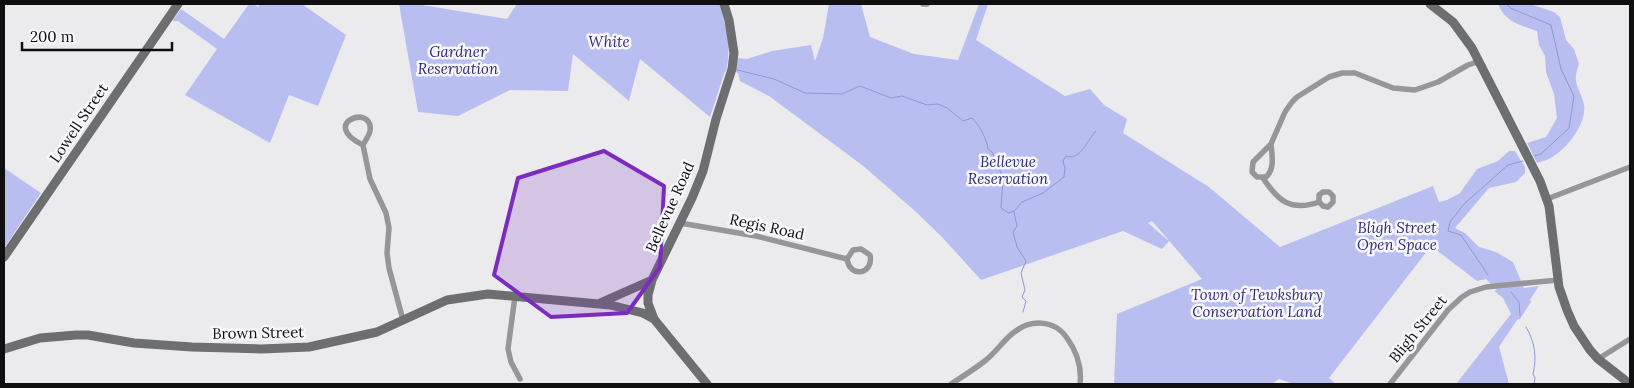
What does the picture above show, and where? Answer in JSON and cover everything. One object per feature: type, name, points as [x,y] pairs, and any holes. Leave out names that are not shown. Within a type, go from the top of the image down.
[{"type":"street","name":"Lowell Street","points":[[4,257],[178,4]]},
{"type":"street","name":"Bellevue Road","points":[[707,384],[654,319],[648,303],[648,295],[652,280],[703,171],[716,118],[732,69],[734,53],[729,20],[724,4]]},
{"type":"street","points":[[1430,4],[1453,22],[1472,48],[1526,150],[1547,199],[1552,224],[1558,280],[1574,326],[1598,359],[1630,384]]},
{"type":"street","points":[[1319,202],[1302,206],[1284,202],[1272,191],[1263,178],[1254,175],[1252,166],[1256,159],[1271,144],[1289,105],[1297,97],[1329,77],[1342,73],[1355,73],[1393,88],[1415,90],[1438,82],[1468,65],[1480,61]]},
{"type":"street","points":[[363,145],[352,140],[347,134],[347,122],[354,117],[362,117],[370,125],[369,133],[363,145],[370,179],[386,213],[389,228],[389,268],[403,320]]},
{"type":"street","points":[[1263,178],[1269,175],[1272,169],[1271,144]]},
{"type":"street","points":[[1547,199],[1630,167]]},
{"type":"street","name":"Regis Road","points":[[680,223],[756,236],[847,259]]},
{"type":"street","name":"Regis Road","points":[[861,248],[867,252],[870,262],[866,269],[859,272],[849,267],[847,259],[853,250],[861,248]]},
{"type":"street","points":[[597,304],[652,280]]},
{"type":"street","name":"Bligh Street","points":[[1390,384],[1448,310],[1470,292],[1486,287],[1558,280]]},
{"type":"street","name":"Brown Street","points":[[4,349],[40,338],[76,335],[157,345],[241,349],[300,348],[371,334],[447,300],[488,294],[597,304],[630,309],[644,313],[654,319]]},
{"type":"street","points":[[515,296],[508,349],[510,362],[520,380]]},
{"type":"street","points":[[951,384],[984,361],[1015,332],[1025,326],[1043,322],[1056,328],[1068,339],[1081,370],[1080,384]]},
{"type":"street","points":[[1598,359],[1630,339]]},
{"type":"highlighted area","points":[[604,151],[664,186],[660,267],[627,313],[551,317],[494,275],[518,178]]},
{"type":"green space","points":[[249,4],[258,7],[260,4],[302,4],[346,35],[318,106],[289,95],[270,143],[185,95],[217,49],[178,21],[172,21],[181,9],[224,39]]},
{"type":"green space","points":[[399,4],[416,4],[507,19],[517,4],[720,4],[728,38],[726,72],[710,117],[640,59],[629,101],[573,54],[568,91],[510,90],[458,116],[418,112]]},
{"type":"green space","points":[[829,4],[861,4],[870,37],[914,54],[958,60],[979,4],[988,4],[976,40],[1065,96],[1090,89],[1104,105],[1127,119],[1123,133],[1209,187],[1280,247],[1433,186],[1439,202],[1447,200],[1460,193],[1477,169],[1498,161],[1509,151],[1515,151],[1525,167],[1525,173],[1516,182],[1489,188],[1455,228],[1465,233],[1479,247],[1496,252],[1513,262],[1524,288],[1539,286],[1520,319],[1517,320],[1499,347],[1509,384],[1456,384],[1511,314],[1503,298],[1494,291],[1497,290],[1486,279],[1477,281],[1431,246],[1329,378],[1336,384],[1293,384],[1279,379],[1272,384],[1114,384],[1117,314],[1202,279],[1152,221],[1148,223],[1169,241],[1162,249],[1123,231],[981,280],[942,237],[862,165],[769,96],[740,81],[736,72],[738,58],[747,59],[772,51],[811,45],[815,61],[823,38]]},
{"type":"green space","points":[[1498,4],[1530,4],[1554,12],[1560,17],[1566,40],[1574,49],[1579,64],[1576,81],[1584,105],[1582,120],[1575,135],[1564,148],[1549,159],[1537,163],[1527,143],[1546,137],[1557,118],[1554,94],[1546,72],[1545,56],[1539,45],[1537,31],[1519,25],[1509,19]]},
{"type":"green space","points":[[4,168],[41,193],[4,248]]},
{"type":"waterway","points":[[1507,4],[1510,8],[1551,25],[1561,69],[1574,96],[1569,128],[1541,154],[1534,156]]},
{"type":"waterway","points":[[737,70],[774,79],[805,93],[842,94],[860,86],[891,98],[902,96],[927,105],[938,104],[947,108],[963,121],[972,118],[982,132],[988,149],[992,152],[1003,178],[1001,208],[1009,213],[1014,211]]},
{"type":"waterway","points":[[1014,211],[1022,202],[1043,193],[1064,177],[1065,168],[1063,161],[1066,156],[1071,157],[1080,153],[1096,131]]},
{"type":"waterway","points":[[1488,275],[1461,235],[1448,231],[1450,222],[1464,204],[1508,165],[1523,161]]},
{"type":"waterway","points":[[1014,212],[1017,226],[1013,232],[1017,247],[1026,261],[1021,273],[1025,290],[1022,297],[1026,301],[1023,312]]},
{"type":"waterway","points":[[1511,292],[1519,302],[1520,316]]},
{"type":"waterway","points":[[1526,327],[1534,350],[1534,384]]},
{"type":"park label","name":"White","points":[[609,42]]},
{"type":"park label","name":"Gardner Reservation","points":[[458,60]]},
{"type":"park label","name":"Bellevue Reservation","points":[[1008,170]]},
{"type":"park label","name":"Bligh Street Open Space","points":[[1397,236]]},
{"type":"park label","name":"Town of Tewksbury Conservation Land","points":[[1257,304]]}]
